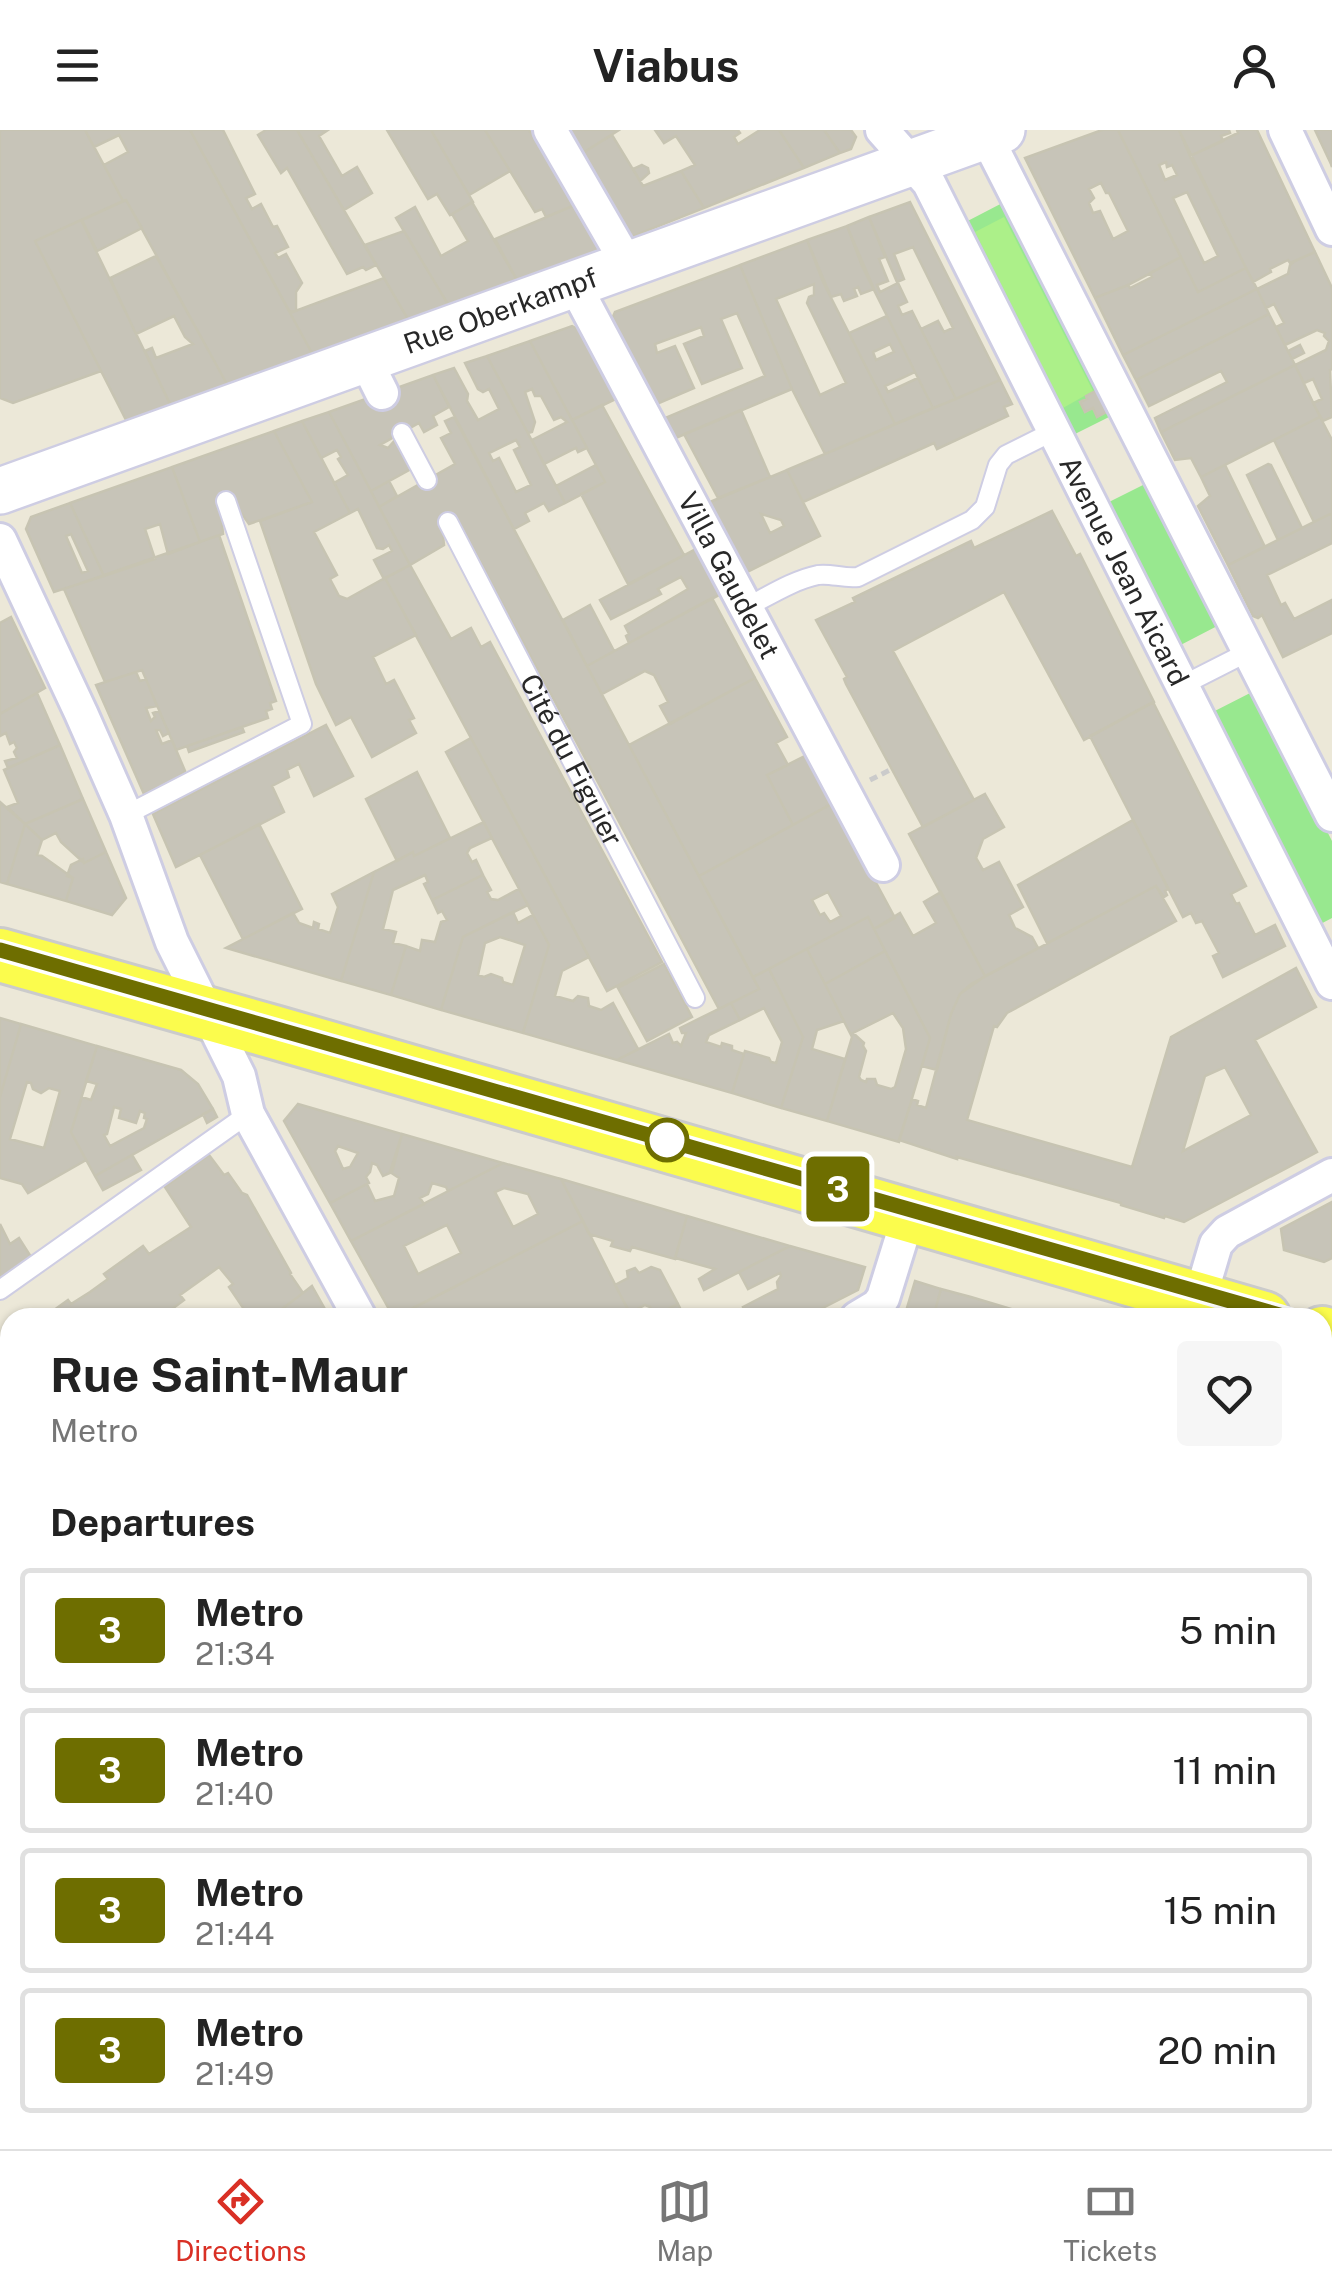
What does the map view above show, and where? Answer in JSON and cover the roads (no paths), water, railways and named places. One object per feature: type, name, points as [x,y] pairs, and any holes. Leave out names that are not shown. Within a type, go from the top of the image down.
[{"type":"main road","points":[[0,955],[1232,1308]]},
{"type":"street","points":[[550,130],[628,265]]},
{"type":"street","points":[[1285,130],[1332,229]]},
{"type":"street","points":[[994,133],[1332,815]]},
{"type":"street","name":"Rue Oberkampf","points":[[0,491],[373,376],[574,284],[628,265],[897,146],[994,133]]},
{"type":"street","name":"Avenue Jean Aicard","points":[[897,146],[929,184],[1181,686],[1328,966]]},
{"type":"street","name":"Villa Gaudelet","points":[[574,284],[884,865]]},
{"type":"street","points":[[0,540],[126,815],[172,942],[239,1076],[248,1114],[355,1308]]},
{"type":"street","points":[[1200,1298],[1216,1244],[1227,1232],[1332,1175]]},
{"type":"street","points":[[874,1308],[883,1298],[906,1215]]},
{"type":"lane","points":[[744,608],[823,574],[858,577],[972,520],[985,508],[998,466],[1006,455],[1054,431]]},
{"type":"lane","points":[[402,432],[427,480]]},
{"type":"lane","points":[[126,815],[302,724],[226,501]]},
{"type":"lane","name":"Cité du Figuier","points":[[448,522],[695,998]]},
{"type":"lane","points":[[1181,686],[1248,652]]},
{"type":"lane","points":[[0,1290],[248,1114]]},
{"type":"metro line","name":"3","points":[[0,950],[1255,1308]]}]
